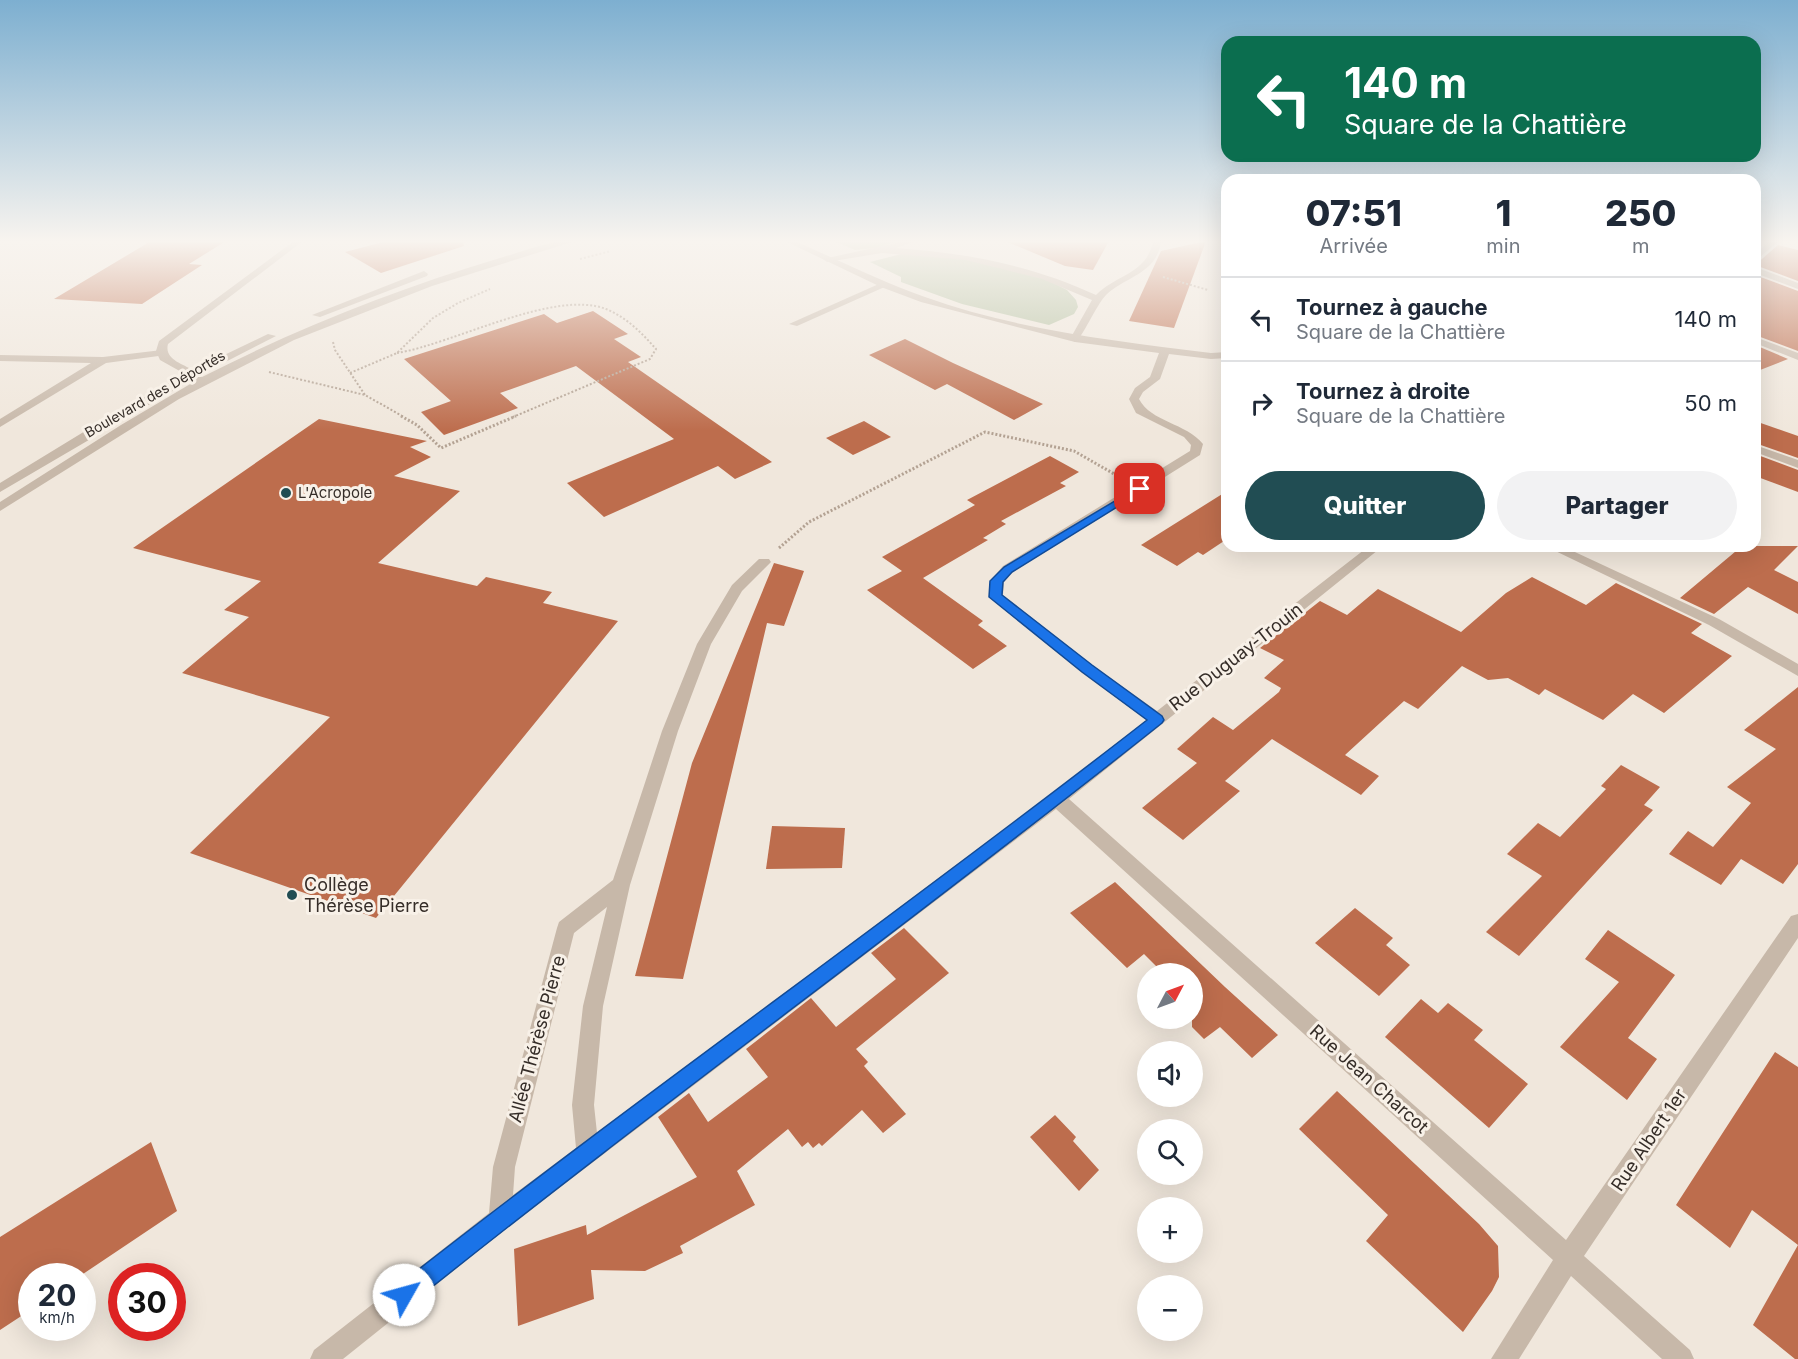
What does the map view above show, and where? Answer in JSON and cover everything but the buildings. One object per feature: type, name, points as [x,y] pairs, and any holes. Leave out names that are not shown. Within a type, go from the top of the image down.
[{"type":"street","points":[[204,381],[164,358],[163,343],[215,304]]},
{"type":"street","name":"Boulevard des Déportés","points":[[0,488],[140,402],[192,374],[343,304]]},
{"type":"street","name":"Boulevard des Déportés","points":[[0,507],[125,427],[204,381],[328,321],[372,304]]},
{"type":"street","points":[[794,324],[839,304]]},
{"type":"street","points":[[941,304],[1075,339],[1221,359]]},
{"type":"street","points":[[1075,339],[1093,304]]},
{"type":"street","points":[[1761,342],[1798,357]]},
{"type":"street","points":[[1157,720],[1087,669],[996,597],[997,581],[1008,569],[1196,453],[1197,444],[1188,435],[1140,411],[1134,399],[1139,390],[1155,379],[1165,350]]},
{"type":"street","points":[[0,358],[104,360],[162,353]]},
{"type":"street","points":[[1210,356],[1221,355]]},
{"type":"street","points":[[0,424],[104,360]]},
{"type":"street","points":[[1761,450],[1798,464]]},
{"type":"street","name":"Rue Duguay-Trouin","points":[[323,1359],[500,1219],[1057,799],[1369,552]]},
{"type":"street","points":[[1564,552],[1714,622],[1798,671]]},
{"type":"street","points":[[588,1154],[583,1105],[593,1006],[621,885],[670,731],[704,644],[737,588],[764,562]]},
{"type":"street","name":"Rue Jean Charcot","points":[[1057,799],[1681,1359]]},
{"type":"street","name":"Allée Thérèse Pierre","points":[[500,1219],[504,1167],[566,928],[621,885]]},
{"type":"street","name":"Rue Albert 1er","points":[[1504,1359],[1568,1258],[1798,922]]},
{"type":"path","points":[[397,353],[433,318],[456,304]]},
{"type":"path","points":[[236,364],[365,396],[417,425],[441,448],[650,359],[656,349],[639,331],[621,317],[598,306],[578,305],[540,311],[429,347],[397,353],[350,373]]},
{"type":"path","points":[[335,350],[365,396]]},
{"type":"path","points":[[764,562],[809,522],[986,432],[1074,451],[1140,489]]},
{"type":"green space","points":[[964,304],[1077,304],[1074,314],[1049,325]]},
{"type":"place","name":"L'Acropole","points":[[286,493]]},
{"type":"place","name":"Collège Thérèse Pierre","points":[[292,895]]},
{"type":"route","points":[[404,1295],[500,1219],[1030,819],[1157,720],[1087,669],[996,597],[997,581],[1008,569],[1140,489]]}]
